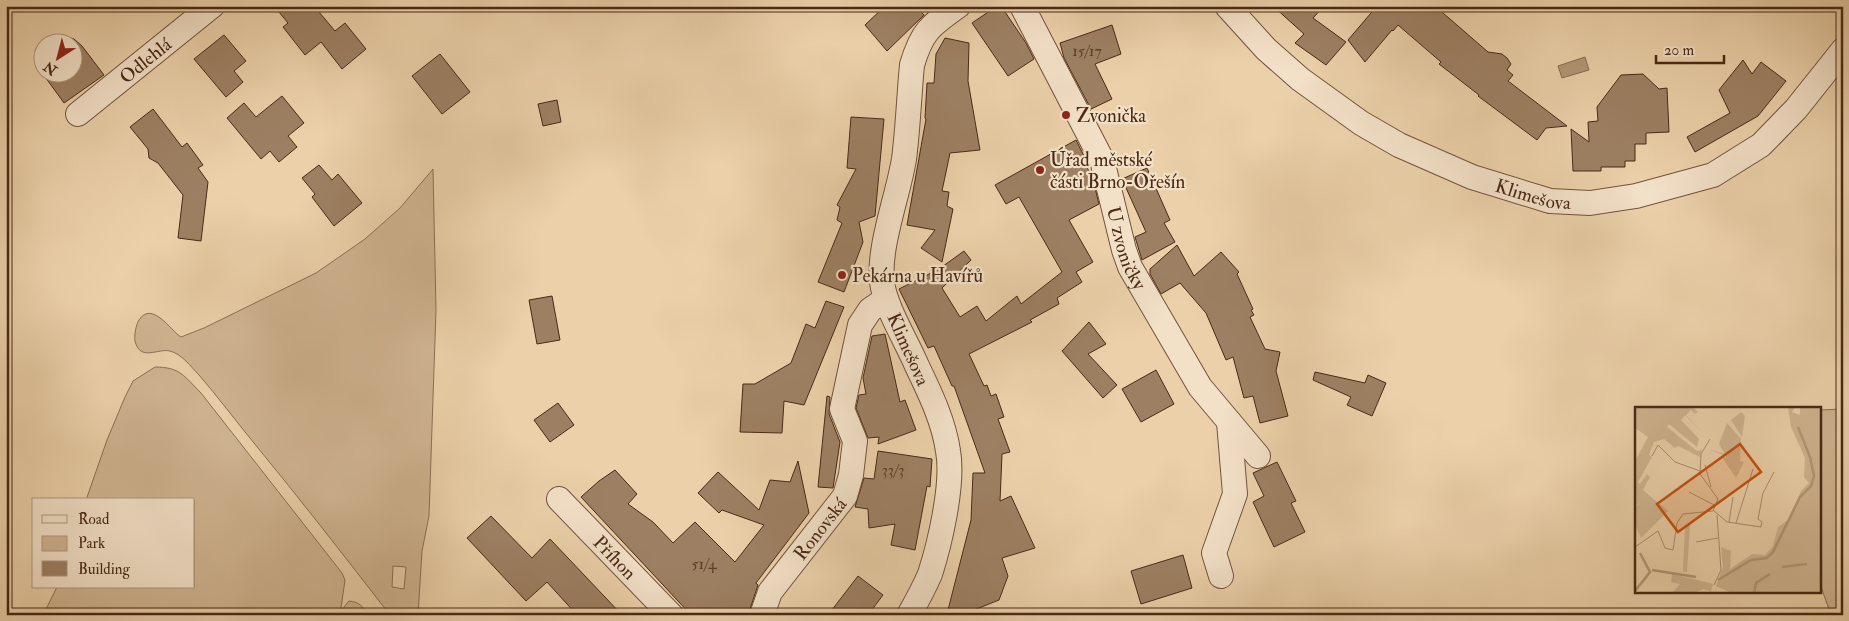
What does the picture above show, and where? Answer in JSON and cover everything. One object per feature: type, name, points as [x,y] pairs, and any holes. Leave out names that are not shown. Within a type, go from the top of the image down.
[{"type":"street","name":"Odlehlá","points":[[78,114],[212,6]]},
{"type":"street","name":"Klimešova","points":[[909,615],[930,573],[939,537],[950,479],[948,451],[940,419],[921,373],[886,299],[882,282],[883,256],[904,159],[912,65],[924,34],[931,26],[958,6]]},
{"type":"street","name":"U zvoničky","points":[[1022,6],[1102,160],[1124,250],[1130,267],[1200,387],[1258,456]]},
{"type":"street","name":"Klimešova","points":[[1227,6],[1266,49],[1300,79],[1361,123],[1399,145],[1472,177],[1550,201],[1590,203],[1636,196],[1714,175],[1761,145],[1796,109],[1843,50]]},
{"type":"street","name":"Ronovská","points":[[762,615],[770,592],[844,496],[851,475],[855,441],[842,409],[860,325],[870,310],[886,299]]},
{"type":"street","points":[[1221,576],[1214,553],[1235,494],[1229,422]]},
{"type":"street","name":"Příhon","points":[[560,499],[672,615]]},
{"type":"green space","points":[[433,169],[436,310],[429,516],[422,551],[418,615],[390,615],[288,485],[186,361],[170,351],[145,353],[137,347],[135,341],[138,322],[144,315],[150,313],[155,315],[181,337],[204,328],[316,273],[365,239],[400,208]],"holes":[[[393,566],[406,567],[404,589],[392,587]]]},
{"type":"green space","points":[[155,367],[163,367],[176,371],[186,377],[201,393],[342,573],[345,580],[340,615],[43,615],[56,588],[195,588],[195,498],[87,498],[107,440],[133,381]]},
{"type":"green space","points":[[1843,409],[1843,615],[1831,615],[1822,590],[1822,410]]},
{"type":"green space","points":[[349,601],[360,605],[368,615],[342,615],[344,607]]},
{"type":"shaded area","points":[[1585,57],[1589,70],[1562,78],[1558,66]]},
{"type":"building","points":[[274,6],[314,6],[335,31],[345,23],[366,49],[342,69],[321,42],[305,55],[283,27],[288,23]]},
{"type":"building","points":[[885,6],[916,6],[924,15],[887,51],[865,25]]},
{"type":"building","points":[[997,6],[1001,6],[1026,43],[1034,59],[1008,76],[972,23]]},
{"type":"building","points":[[1273,6],[1324,6],[1313,18],[1346,42],[1326,65],[1295,43],[1304,34]]},
{"type":"building","points":[[1377,6],[1435,6],[1488,52],[1502,54],[1507,58],[1511,64],[1507,70],[1513,75],[1508,81],[1567,126],[1546,128],[1537,140],[1439,64],[1441,62],[1398,25],[1365,62],[1348,40]]},
{"type":"building","points":[[1112,25],[1121,54],[1095,64],[1112,99],[1091,109],[1064,58],[1060,43]]},
{"type":"building","points":[[224,35],[246,61],[234,71],[243,82],[226,97],[194,59]]},
{"type":"building","points":[[945,38],[969,43],[968,81],[980,150],[950,153],[942,191],[949,192],[947,206],[953,209],[942,262],[921,248],[935,230],[907,225],[926,119],[927,83],[934,83],[936,54]]},
{"type":"building","points":[[82,46],[104,75],[64,103],[49,82],[82,82]]},
{"type":"building","points":[[440,54],[470,92],[442,114],[412,76]]},
{"type":"building","points":[[1743,60],[1752,74],[1761,62],[1786,81],[1758,116],[1695,152],[1687,137],[1730,113],[1719,90]]},
{"type":"building","points":[[1643,74],[1659,89],[1667,88],[1669,132],[1646,133],[1646,144],[1635,144],[1635,161],[1625,161],[1625,167],[1601,167],[1601,171],[1573,171],[1571,129],[1589,142],[1588,122],[1598,121],[1597,107],[1621,75]]},
{"type":"building","points":[[282,96],[304,123],[288,136],[297,147],[279,162],[270,151],[261,159],[227,118],[244,103],[256,117]]},
{"type":"building","points":[[557,100],[561,122],[543,126],[538,104]]},
{"type":"building","points":[[153,109],[182,147],[187,143],[203,165],[198,168],[208,182],[201,241],[178,238],[183,195],[158,163],[149,158],[148,149],[130,127]]},
{"type":"building","points":[[851,117],[884,119],[875,216],[859,222],[863,242],[844,292],[818,282],[842,223],[837,220],[840,207],[837,205],[856,169],[847,168]]},
{"type":"building","points":[[1076,140],[1087,162],[1086,166],[1092,176],[1099,204],[1069,220],[1093,262],[1076,272],[1082,282],[1057,298],[1059,304],[1030,320],[1032,322],[969,354],[984,386],[987,385],[991,396],[996,394],[1004,417],[998,419],[1010,452],[1002,454],[1000,501],[1011,496],[1035,548],[1002,558],[1008,576],[999,600],[964,614],[948,610],[971,520],[973,473],[985,473],[954,386],[952,386],[934,346],[928,348],[899,289],[939,269],[964,251],[971,260],[942,288],[960,317],[977,306],[986,321],[1017,296],[1021,304],[1062,272],[1019,197],[1006,204],[995,185]]},
{"type":"building","points":[[319,165],[332,180],[338,174],[362,203],[334,226],[312,197],[315,194],[302,178]]},
{"type":"building","points":[[1147,168],[1170,220],[1164,223],[1175,242],[1142,260],[1135,237],[1146,232],[1122,179]]},
{"type":"building","points":[[1177,245],[1194,276],[1221,252],[1239,272],[1237,274],[1253,309],[1251,310],[1254,315],[1250,317],[1265,349],[1280,352],[1276,371],[1288,416],[1260,423],[1253,396],[1244,398],[1233,357],[1226,360],[1206,313],[1180,283],[1161,294],[1150,274],[1150,269]]},
{"type":"building","points":[[552,296],[560,340],[537,344],[529,300]]},
{"type":"building","points":[[826,301],[844,307],[804,405],[784,401],[782,433],[740,432],[743,384],[755,384],[791,363],[806,324],[815,328]]},
{"type":"building","points":[[1089,322],[1106,344],[1088,354],[1117,385],[1103,398],[1062,351]]},
{"type":"building","points":[[885,334],[900,402],[905,400],[916,430],[878,444],[879,437],[868,438],[856,408],[859,395],[866,394],[863,378],[872,336]]},
{"type":"building","points":[[1156,370],[1174,404],[1141,422],[1122,389]]},
{"type":"building","points":[[1315,372],[1365,383],[1368,375],[1386,383],[1372,416],[1347,405],[1351,397],[1313,380]]},
{"type":"building","points":[[827,396],[830,397],[829,414],[840,442],[833,488],[818,487]]},
{"type":"building","points":[[558,403],[574,425],[550,442],[534,420]]},
{"type":"building","points":[[878,451],[932,459],[930,487],[927,486],[915,550],[891,545],[895,524],[869,528],[868,509],[855,507],[864,478],[874,479]]},
{"type":"building","points":[[798,461],[809,513],[756,583],[758,585],[748,615],[691,615],[581,497],[615,470],[637,494],[628,504],[653,522],[673,543],[695,522],[735,562],[764,525],[722,510],[719,513],[698,493],[718,472],[759,510],[770,480],[790,482]]},
{"type":"building","points":[[1277,462],[1296,501],[1291,503],[1305,532],[1274,547],[1253,502],[1264,496],[1253,473]]},
{"type":"building","points":[[491,516],[532,558],[550,539],[622,615],[577,615],[547,582],[526,601],[467,538]]},
{"type":"building","points":[[1183,555],[1192,588],[1141,604],[1131,571]]},
{"type":"building","points":[[858,576],[883,595],[868,615],[828,615]]},
{"type":"place","name":"Zvonička","points":[[1066,115]]},
{"type":"place","name":"Úřad městské části Brno-Ořešín","points":[[1040,170]]},
{"type":"place","name":"Pekárna u Havířů","points":[[842,275]]}]
